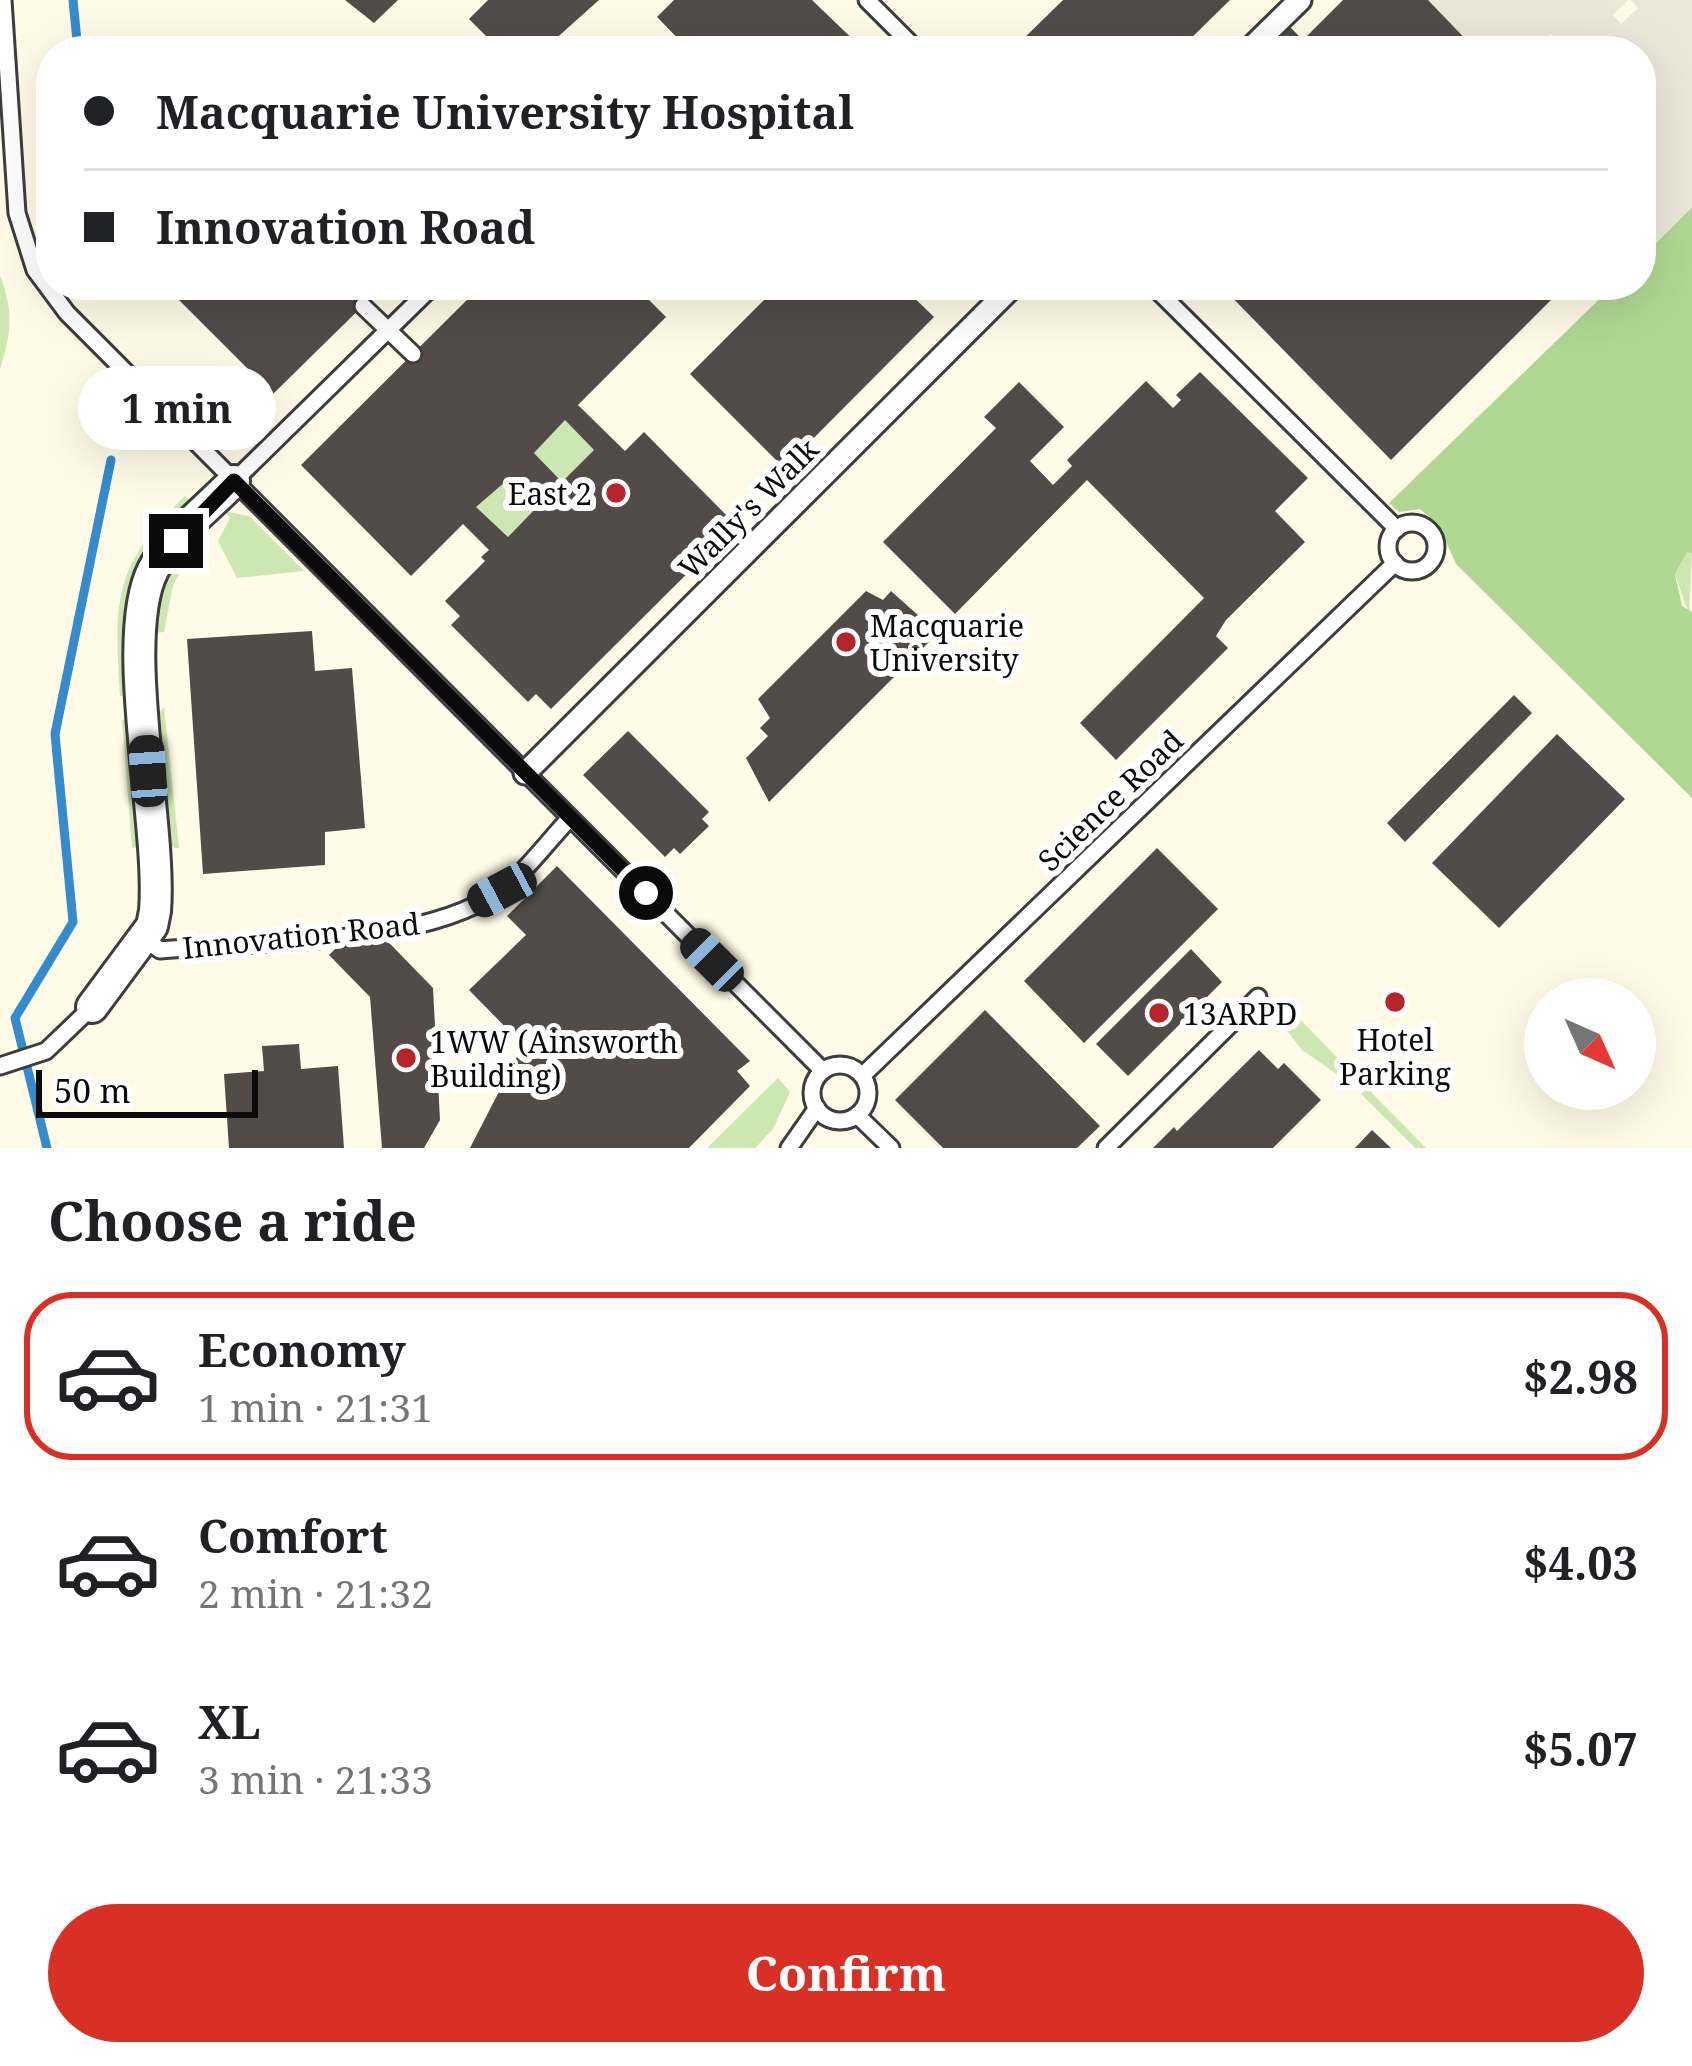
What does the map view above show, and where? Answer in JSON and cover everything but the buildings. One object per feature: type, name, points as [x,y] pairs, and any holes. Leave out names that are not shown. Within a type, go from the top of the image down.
[{"type":"street","points":[[1263,36],[1300,0]]},
{"type":"street","name":"Wally's Walk","points":[[525,773],[999,300]]},
{"type":"street","name":"Innovation Road","points":[[92,1006],[152,926],[157,891],[141,643],[144,592],[164,553],[234,481]]},
{"type":"lane","points":[[4,0],[17,212],[36,271]]},
{"type":"lane","points":[[867,0],[903,36]]},
{"type":"lane","points":[[57,300],[823,1071]]},
{"type":"lane","points":[[234,481],[419,300]]},
{"type":"lane","points":[[1167,300],[1396,529]]},
{"type":"lane","points":[[363,306],[412,354]]},
{"type":"lane","points":[[1410,523],[1424,526],[1434,537],[1436,551],[1423,568],[1408,570],[1395,563],[1388,550],[1396,529],[1410,523]]},
{"type":"lane","name":"Science Road","points":[[863,1075],[1395,563]]},
{"type":"lane","name":"Innovation Road","points":[[142,937],[160,950],[404,928],[448,919],[502,890],[570,818]]},
{"type":"lane","points":[[1106,1148],[1258,997]]},
{"type":"lane","name":"Innovation Road","points":[[1,1066],[37,1054],[71,1031],[92,1006]]},
{"type":"lane","points":[[848,1065],[863,1075],[868,1101],[857,1115],[840,1121],[817,1108],[812,1088],[823,1071],[848,1065]]},
{"type":"lane","points":[[789,1148],[817,1108]]},
{"type":"lane","points":[[857,1115],[891,1148]]},
{"type":"green space","points":[[1692,207],[1692,553],[1687,552],[1675,574],[1682,606],[1692,612],[1692,798],[1456,564],[1438,524],[1420,509],[1399,512],[1389,503],[1599,300],[1656,300],[1656,243]]},
{"type":"green space","points":[[0,276],[9,322],[0,369]]},
{"type":"green space","points":[[565,420],[594,450],[562,482],[534,453]]},
{"type":"green space","points":[[511,477],[540,504],[508,537],[476,507]]},
{"type":"green space","points":[[185,496],[193,504],[153,553],[133,590],[127,632],[131,695],[120,696],[118,634],[123,586],[144,544]]},
{"type":"green space","points":[[224,511],[249,516],[304,571],[237,578],[218,541],[230,518]]},
{"type":"green space","points":[[205,531],[173,585],[164,632],[154,633],[163,582]]},
{"type":"green space","points":[[1687,551],[1692,553],[1689,614],[1675,574]]},
{"type":"green space","points":[[164,707],[179,848],[169,843],[160,712]]},
{"type":"green space","points":[[133,719],[141,847],[132,848],[122,720]]},
{"type":"green space","points":[[1281,1000],[1360,1081],[1354,1086],[1302,1050],[1271,1010]]},
{"type":"green space","points":[[778,1078],[790,1092],[773,1129],[755,1148],[707,1148]]},
{"type":"green space","points":[[1367,1088],[1426,1148],[1415,1148],[1361,1094]]},
{"type":"shaded area","points":[[1428,0],[1628,0],[1613,15],[1621,24],[1638,8],[1630,0],[1692,0],[1692,207],[1656,243],[1656,36],[1463,36]]},
{"type":"waterway","points":[[73,0],[77,36]]},
{"type":"waterway","points":[[47,1148],[15,1018],[73,922],[55,734],[111,460]]},
{"type":"place","name":"East 2","points":[[616,493]]},
{"type":"place","name":"Macquarie University","points":[[846,642]]},
{"type":"place","name":"Hotel Parking","points":[[1395,1002]]},
{"type":"place","name":"13ARPD","points":[[1159,1013]]},
{"type":"place","name":"1WW (Ainsworth Building)","points":[[406,1058]]},
{"type":"route","points":[[176,541],[234,481],[646,893]]}]
